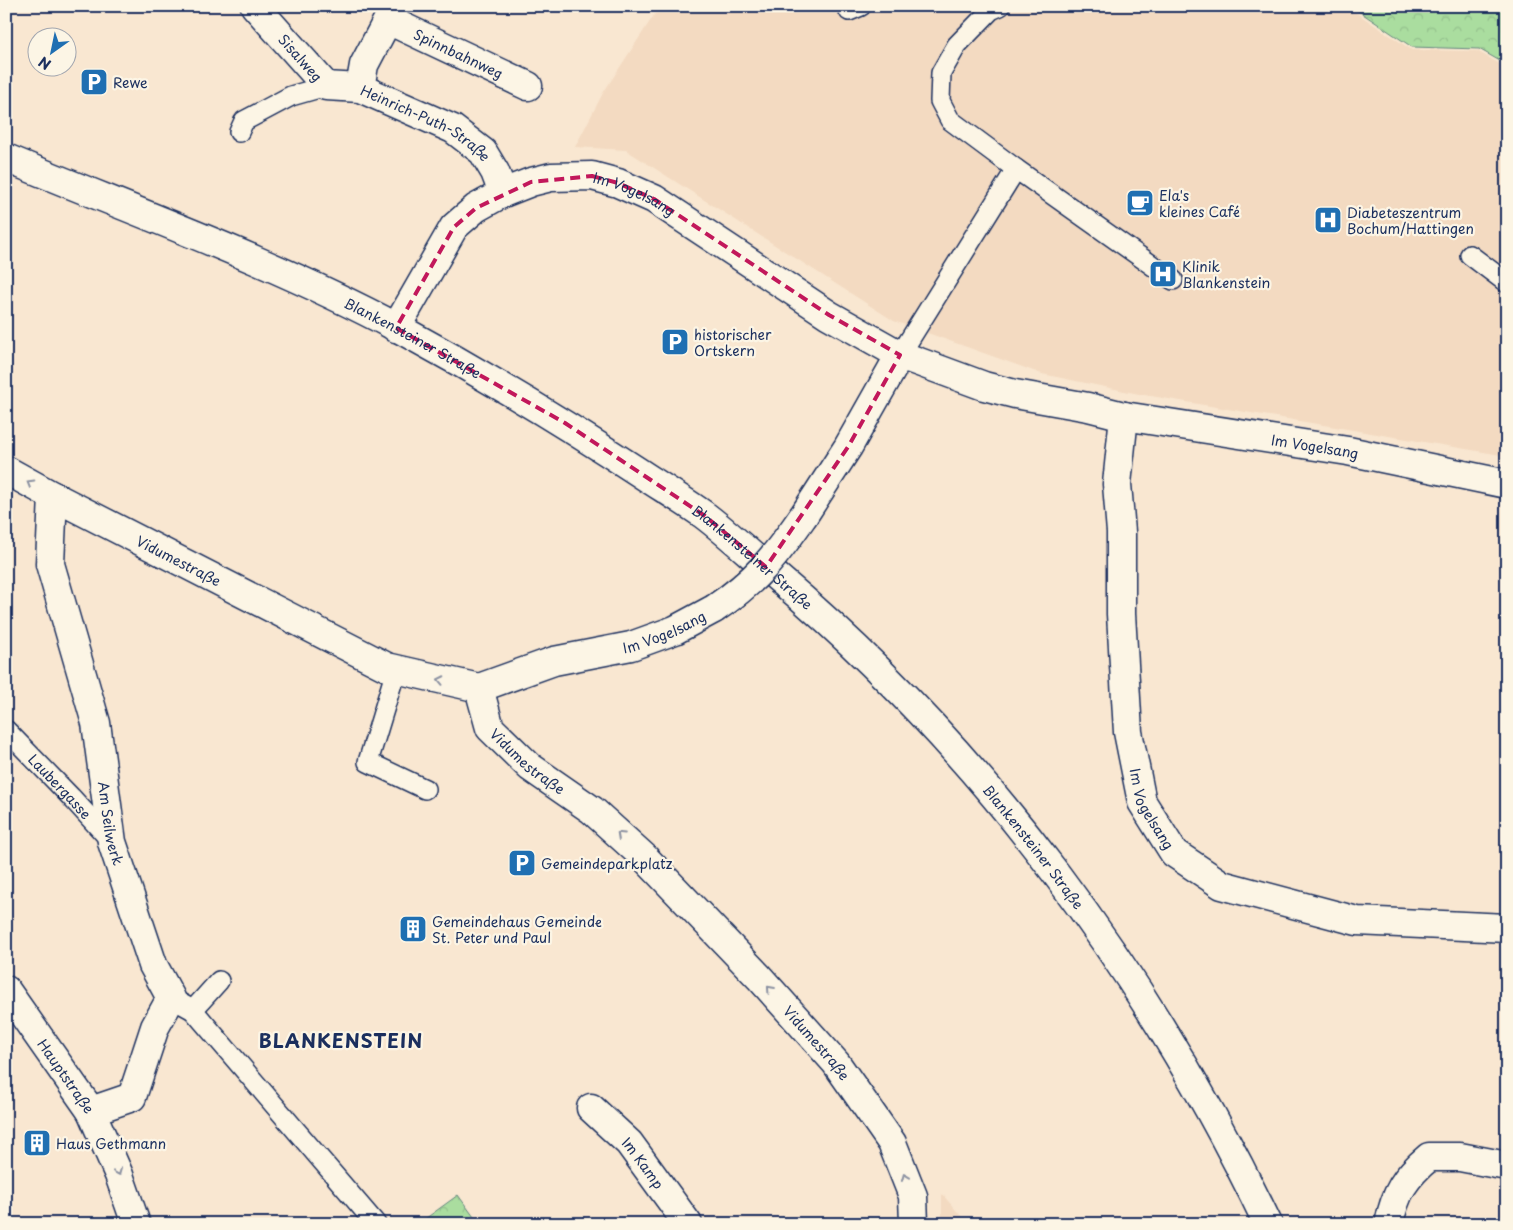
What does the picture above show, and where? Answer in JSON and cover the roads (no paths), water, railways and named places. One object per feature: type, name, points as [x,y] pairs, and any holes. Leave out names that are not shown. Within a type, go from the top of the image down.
[{"type":"street","name":"Sisalweg","points":[[255,6],[326,86]]},
{"type":"street","name":"Spinnbahnweg","points":[[360,88],[364,65],[391,13],[528,86]]},
{"type":"street","name":"Heinrich-Puth-Straße","points":[[326,86],[360,88],[453,129],[483,152],[495,172],[503,193]]},
{"type":"street","name":"Blankensteiner Straße","points":[[6,158],[240,252],[396,328],[565,423],[705,516],[800,596],[856,648],[941,734],[1022,828],[1101,934],[1155,1016],[1204,1098],[1268,1224]]},
{"type":"street","name":"Im Vogelsang","points":[[396,328],[454,227],[476,208],[503,193],[551,178],[592,176],[618,183],[654,199],[829,315],[900,356],[984,386],[1124,416],[1348,451],[1507,484]]},
{"type":"street","name":"Im Vogelsang","points":[[479,688],[554,661],[632,646],[676,630],[714,609],[741,591],[763,570],[804,515],[848,447],[900,356]]},
{"type":"street","name":"Im Vogelsang","points":[[1124,416],[1117,484],[1121,532],[1121,614],[1128,732],[1142,802],[1174,853],[1222,885],[1357,921],[1507,928]]},
{"type":"street","name":"Vidumestraße","points":[[6,470],[53,496],[396,670],[479,688],[490,728],[530,767],[592,810],[644,857],[759,977],[836,1063],[892,1143],[913,1196],[914,1224]]},
{"type":"street","name":"Am Seilwerk","points":[[53,496],[50,564],[96,723],[112,842],[153,965],[182,1004]]},
{"type":"street","name":"Hauptstraße","points":[[6,990],[91,1111],[119,1174],[136,1224]]},
{"type":"street","points":[[91,1111],[132,1097],[156,1026],[182,1004]]},
{"type":"street","name":"Im Kamp","points":[[591,1108],[629,1144],[688,1224]]},
{"type":"street","points":[[1389,1224],[1392,1206],[1403,1182],[1429,1157],[1460,1157],[1507,1166]]},
{"type":"lane","points":[[1000,6],[991,10],[956,45],[941,73],[940,101],[950,120],[1173,280]]},
{"type":"lane","points":[[239,132],[244,121],[291,96],[326,86]]},
{"type":"lane","points":[[900,356],[1016,169]]},
{"type":"lane","points":[[1470,255],[1507,282]]},
{"type":"lane","points":[[396,670],[368,762],[425,789]]},
{"type":"lane","name":"Laubergasse","points":[[6,730],[112,842]]},
{"type":"lane","points":[[219,981],[182,1004],[376,1224]]},
{"type":"place","name":"Rewe","points":[[94,82]]},
{"type":"place","name":"Ela's kleines Café","points":[[1140,203]]},
{"type":"place","name":"Diabeteszentrum Bochum/Hattingen","points":[[1328,220]]},
{"type":"place","name":"Klinik Blankenstein","points":[[1163,274]]},
{"type":"place","name":"historischer Ortskern","points":[[675,342]]},
{"type":"place","name":"Gemeindeparkplatz","points":[[522,863]]},
{"type":"place","name":"Gemeindehaus Gemeinde St. Peter und Paul","points":[[413,929]]},
{"type":"place","name":"Haus Gethmann","points":[[37,1143]]},
{"type":"district","name":"BLANKENSTEIN","points":[[341,1040]]}]
